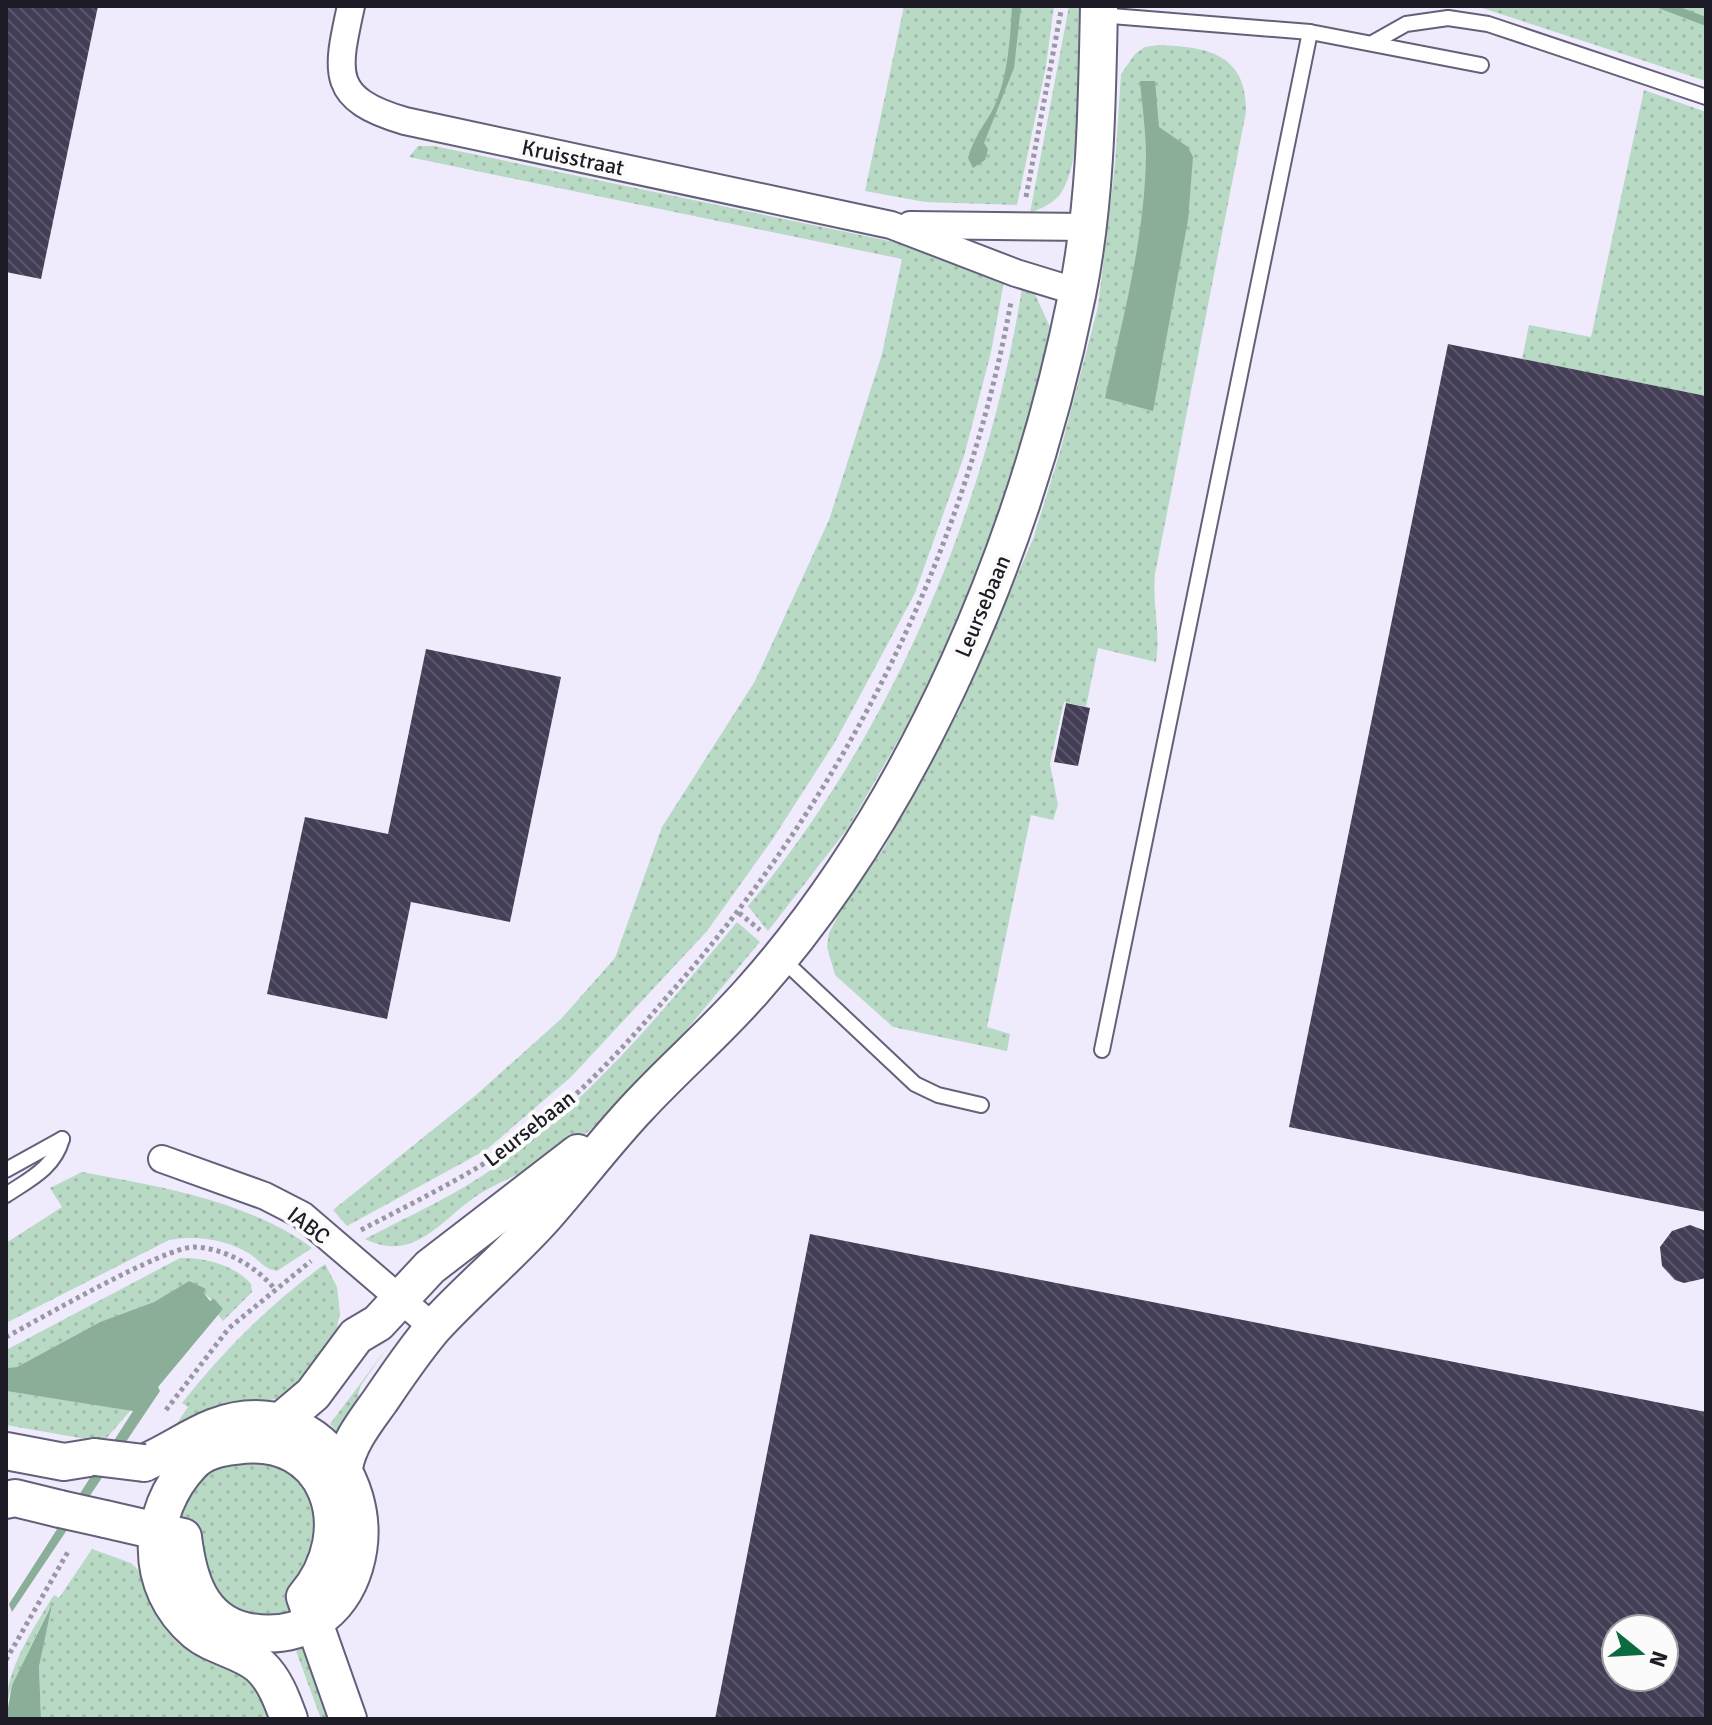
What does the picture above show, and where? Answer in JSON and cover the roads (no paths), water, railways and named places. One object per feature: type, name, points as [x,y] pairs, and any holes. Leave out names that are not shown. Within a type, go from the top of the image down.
[{"type":"street","name":"Kruisstraat","points":[[351,6],[340,70],[349,91],[366,107],[405,121],[891,225],[1016,273],[1078,292]]},
{"type":"street","name":"Leursebaan","points":[[344,1468],[346,1453],[360,1429],[434,1328],[542,1219],[636,1108],[731,1014],[780,956],[863,839],[947,687],[1013,532],[1041,444],[1078,292],[1087,227],[1099,10]]},
{"type":"street","name":"Kruisstraat","points":[[891,225],[1087,227]]},
{"type":"street","name":"Leursebaan","points":[[294,1438],[371,1347],[389,1310],[465,1238],[636,1108]]},
{"type":"street","name":"IABC","points":[[162,1159],[278,1202],[302,1215],[335,1244],[389,1310],[434,1328]]},
{"type":"street","points":[[294,1438],[331,1497],[335,1524],[326,1569],[305,1597],[323,1614],[366,1719]]},
{"type":"street","points":[[6,1451],[81,1464],[205,1453],[294,1438],[329,1450],[344,1468],[358,1499],[360,1529],[355,1568],[323,1614],[261,1649]]},
{"type":"street","points":[[155,1542],[165,1504],[158,1458]]},
{"type":"street","points":[[6,1500],[15,1498],[76,1528]]},
{"type":"street","points":[[6,1512],[155,1542],[183,1537],[188,1575],[205,1607],[261,1649],[289,1719]]},
{"type":"street","points":[[323,1614],[348,1719]]},
{"type":"street","points":[[261,1649],[279,1648],[309,1719]]},
{"type":"lane","points":[[1099,10],[1310,32],[1481,65]]},
{"type":"lane","points":[[1374,42],[1406,24],[1448,18],[1488,24],[1706,97]]},
{"type":"lane","points":[[1102,1050],[1310,32]]},
{"type":"lane","points":[[780,956],[915,1084],[938,1095],[981,1105]]},
{"type":"lane","points":[[6,1170],[62,1139],[46,1168],[6,1195]]}]
